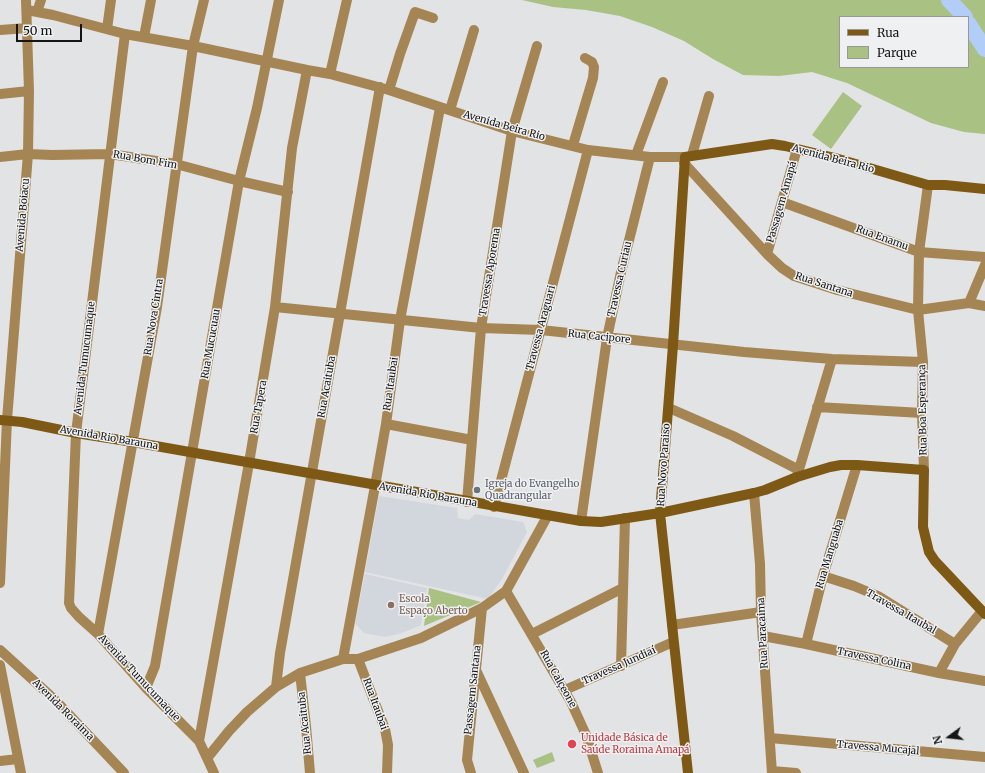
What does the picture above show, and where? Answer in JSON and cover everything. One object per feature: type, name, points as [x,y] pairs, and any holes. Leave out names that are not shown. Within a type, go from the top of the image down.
[{"type":"street","points":[[37,12],[41,0]]},
{"type":"street","points":[[107,29],[111,0]]},
{"type":"street","points":[[144,37],[151,0]]},
{"type":"street","name":"Rua Nova Cintra","points":[[98,634],[157,307],[193,46],[204,0]]},
{"type":"street","name":"Rua Mucucuau","points":[[146,688],[155,666],[239,181],[248,150],[279,0]]},
{"type":"street","points":[[330,74],[347,0]]},
{"type":"street","name":"Avenida Beira Rio","points":[[26,5],[37,12],[125,34],[193,46],[330,74],[384,89],[512,131],[573,145],[588,150],[650,157],[687,158],[772,144],[835,158],[928,185],[945,185],[985,190]]},
{"type":"street","name":"Avenida Boiacu","points":[[3,420],[28,154],[29,91],[26,5]]},
{"type":"street","name":"Rua Acaituba","points":[[276,687],[280,653],[339,314],[384,89],[400,54],[414,12],[433,18]]},
{"type":"street","points":[[0,30],[27,28]]},
{"type":"street","name":"Rua Itaubai","points":[[343,659],[386,424],[400,320],[445,109],[474,30]]},
{"type":"street","name":"Avenida Tumucumaque","points":[[125,34],[76,433],[69,603],[71,608],[79,617],[98,634],[146,688],[199,741],[208,757],[214,773]]},
{"type":"street","name":"Travessa Aporema","points":[[467,502],[481,328],[512,131],[536,46]]},
{"type":"street","points":[[573,145],[593,78],[594,67],[592,62],[585,58]]},
{"type":"street","name":"Rua Tapera","points":[[199,741],[249,463],[275,307],[292,148],[307,70]]},
{"type":"street","points":[[636,155],[663,82]]},
{"type":"street","points":[[0,94],[29,91]]},
{"type":"street","points":[[687,158],[710,96]]},
{"type":"street","name":"Passagem Amapá","points":[[768,254],[797,149]]},
{"type":"street","name":"Travessa Araguari","points":[[494,507],[588,150]]},
{"type":"street","name":"Rua Bom Fim","points":[[0,157],[28,154],[110,154],[176,164],[239,181],[288,192]]},
{"type":"street","name":"Travessa Curiau","points":[[581,521],[607,338],[621,272],[650,157]]},
{"type":"street","name":"Rua Santana","points":[[687,158],[768,254],[782,268],[794,276],[837,290],[918,310],[969,303],[985,306]]},
{"type":"street","name":"Rua Novo Paraiso","points":[[687,158],[660,513],[688,773]]},
{"type":"street","name":"Rua Boa Esperança","points":[[928,185],[919,252],[918,310],[923,362],[923,527],[930,552],[935,561],[983,612]]},
{"type":"street","name":"Rua Enamu","points":[[782,202],[919,252],[985,257]]},
{"type":"street","points":[[969,303],[985,265]]},
{"type":"street","name":"Rua Cacipore","points":[[275,307],[481,328],[541,330],[673,345],[832,359],[923,362]]},
{"type":"street","points":[[669,408],[734,436],[798,474],[832,359]]},
{"type":"street","points":[[817,407],[922,412]]},
{"type":"street","points":[[0,583],[3,420]]},
{"type":"street","name":"Avenida Rio Barauna","points":[[3,420],[22,422],[76,433],[312,473],[375,486],[581,521],[601,522],[660,513],[754,493],[765,490],[798,474],[841,465],[924,470]]},
{"type":"street","points":[[386,424],[472,440]]},
{"type":"street","name":"Rua Manguaba","points":[[806,644],[823,576],[857,465]]},
{"type":"street","name":"Rua Paracaima","points":[[754,493],[760,564],[772,772]]},
{"type":"street","points":[[208,757],[247,712],[276,687],[300,673],[343,659],[358,659],[421,638],[482,608],[506,591],[548,515]]},
{"type":"street","points":[[621,666],[625,518]]},
{"type":"street","name":"Travessa Itaubal","points":[[823,576],[878,596],[955,644]]},
{"type":"street","points":[[532,634],[623,588]]},
{"type":"street","name":"Rua Calçeone","points":[[506,591],[572,702],[586,735],[598,773]]},
{"type":"street","name":"Passagem Santana","points":[[471,773],[467,760],[482,608]]},
{"type":"street","points":[[672,625],[762,612]]},
{"type":"street","points":[[940,673],[955,644],[983,612]]},
{"type":"street","name":"Travessa Colina","points":[[763,636],[985,681]]},
{"type":"street","name":"Travessa Jundiaí","points":[[565,690],[673,642]]},
{"type":"street","name":"Avenida Roraima","points":[[0,650],[55,700],[124,773]]},
{"type":"street","name":"Rua Itaubai","points":[[358,659],[385,729],[388,745],[386,773]]},
{"type":"street","points":[[0,665],[21,773]]},
{"type":"street","points":[[476,670],[524,773]]},
{"type":"street","name":"Rua Acaituba","points":[[300,673],[310,773]]},
{"type":"street","name":"Travessa Mucajal","points":[[770,738],[985,757]]},
{"type":"street","points":[[0,761],[18,759]]},
{"type":"street","points":[[772,772],[796,773]]},
{"type":"shaded area","points":[[379,496],[457,508],[458,518],[469,520],[475,514],[523,522],[527,532],[502,579],[488,599],[365,572]]},
{"type":"shaded area","name":"Escola Espaço Aberto","points":[[365,574],[427,588],[421,625],[402,633],[385,637],[364,633],[355,623]]},
{"type":"green space","points":[[522,0],[985,0],[985,134],[964,132],[931,123],[847,83],[812,72],[779,76],[743,75],[684,41],[652,27],[620,16],[586,10],[553,7]]},
{"type":"green space","points":[[843,92],[862,106],[831,149],[812,135]]},
{"type":"green space","points":[[429,588],[481,602],[424,626]]},
{"type":"green space","points":[[552,752],[555,761],[537,768],[533,760]]},
{"type":"waterway","points":[[949,0],[964,16]]},
{"type":"waterway","points":[[969,25],[985,49]]},
{"type":"place","name":"Igreja do Evangelho Quadrangular","points":[[477,490]]},
{"type":"place","name":"Escola Espaço Aberto","points":[[391,605]]},
{"type":"place","name":"Unidade Básica de Saúde Roraima Amapá","points":[[572,744]]}]
